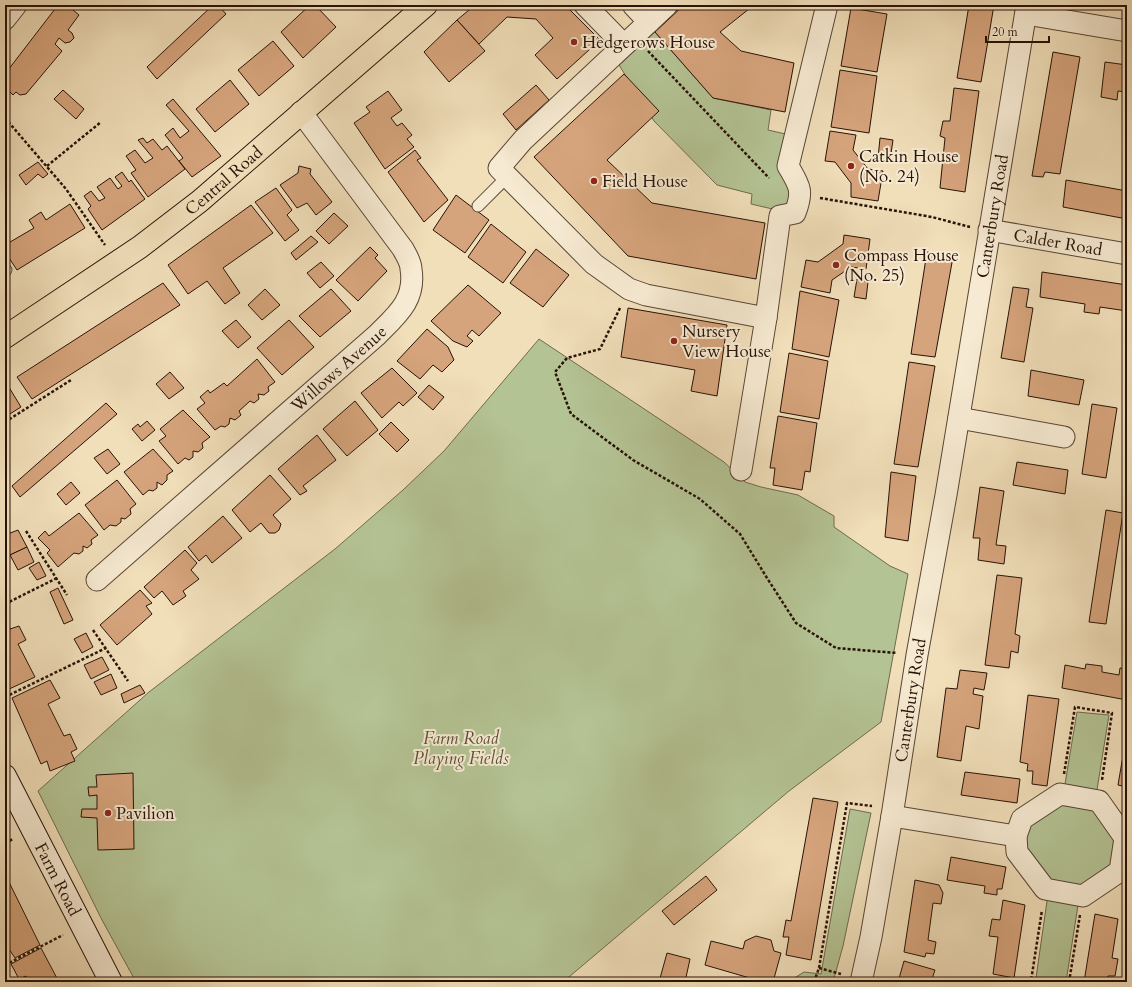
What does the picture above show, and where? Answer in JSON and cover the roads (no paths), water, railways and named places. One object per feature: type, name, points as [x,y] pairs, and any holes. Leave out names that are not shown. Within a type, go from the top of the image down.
[{"type":"main road","name":"Central Road","points":[[5,337],[140,247],[200,201],[426,5]]},
{"type":"street","points":[[5,19],[16,5]]},
{"type":"street","points":[[585,5],[624,45]]},
{"type":"street","points":[[633,5],[649,22]]},
{"type":"street","points":[[667,5],[523,140],[500,168],[594,264],[629,289],[646,295],[766,318]]},
{"type":"street","points":[[741,470],[766,318],[780,216],[795,213],[800,195],[799,186],[788,166],[827,5]]},
{"type":"street","name":"Canterbury Road","points":[[861,982],[871,937],[893,812],[917,655],[959,418],[1026,10],[1127,31]]},
{"type":"street","name":"Willows Avenue","points":[[97,580],[377,335],[403,308],[411,291],[412,268],[403,248],[301,112]]},
{"type":"street","name":"Calder Road","points":[[989,230],[1127,254]]},
{"type":"street","points":[[959,418],[1064,437]]},
{"type":"street","name":"Farm Road","points":[[5,776],[111,982]]},
{"type":"street","points":[[1060,794],[1099,801],[1125,838],[1120,871],[1083,896],[1045,889],[1016,852],[1016,836],[1022,819],[1060,794]]},
{"type":"street","points":[[893,812],[1016,836]]},
{"type":"lane","points":[[478,206],[508,176]]},
{"type":"place","name":"Hedgerows House","points":[[574,42]]},
{"type":"place","name":"Catkin House (No. 24)","points":[[851,166]]},
{"type":"place","name":"Field House","points":[[594,181]]},
{"type":"place","name":"Compass House (No. 25)","points":[[836,265]]},
{"type":"place","name":"Nursery View House","points":[[674,341]]},
{"type":"place","name":"Pavilion","points":[[108,813]]},
{"type":"park label","name":"Farm Road Playing Fields","points":[[461,748]]}]
